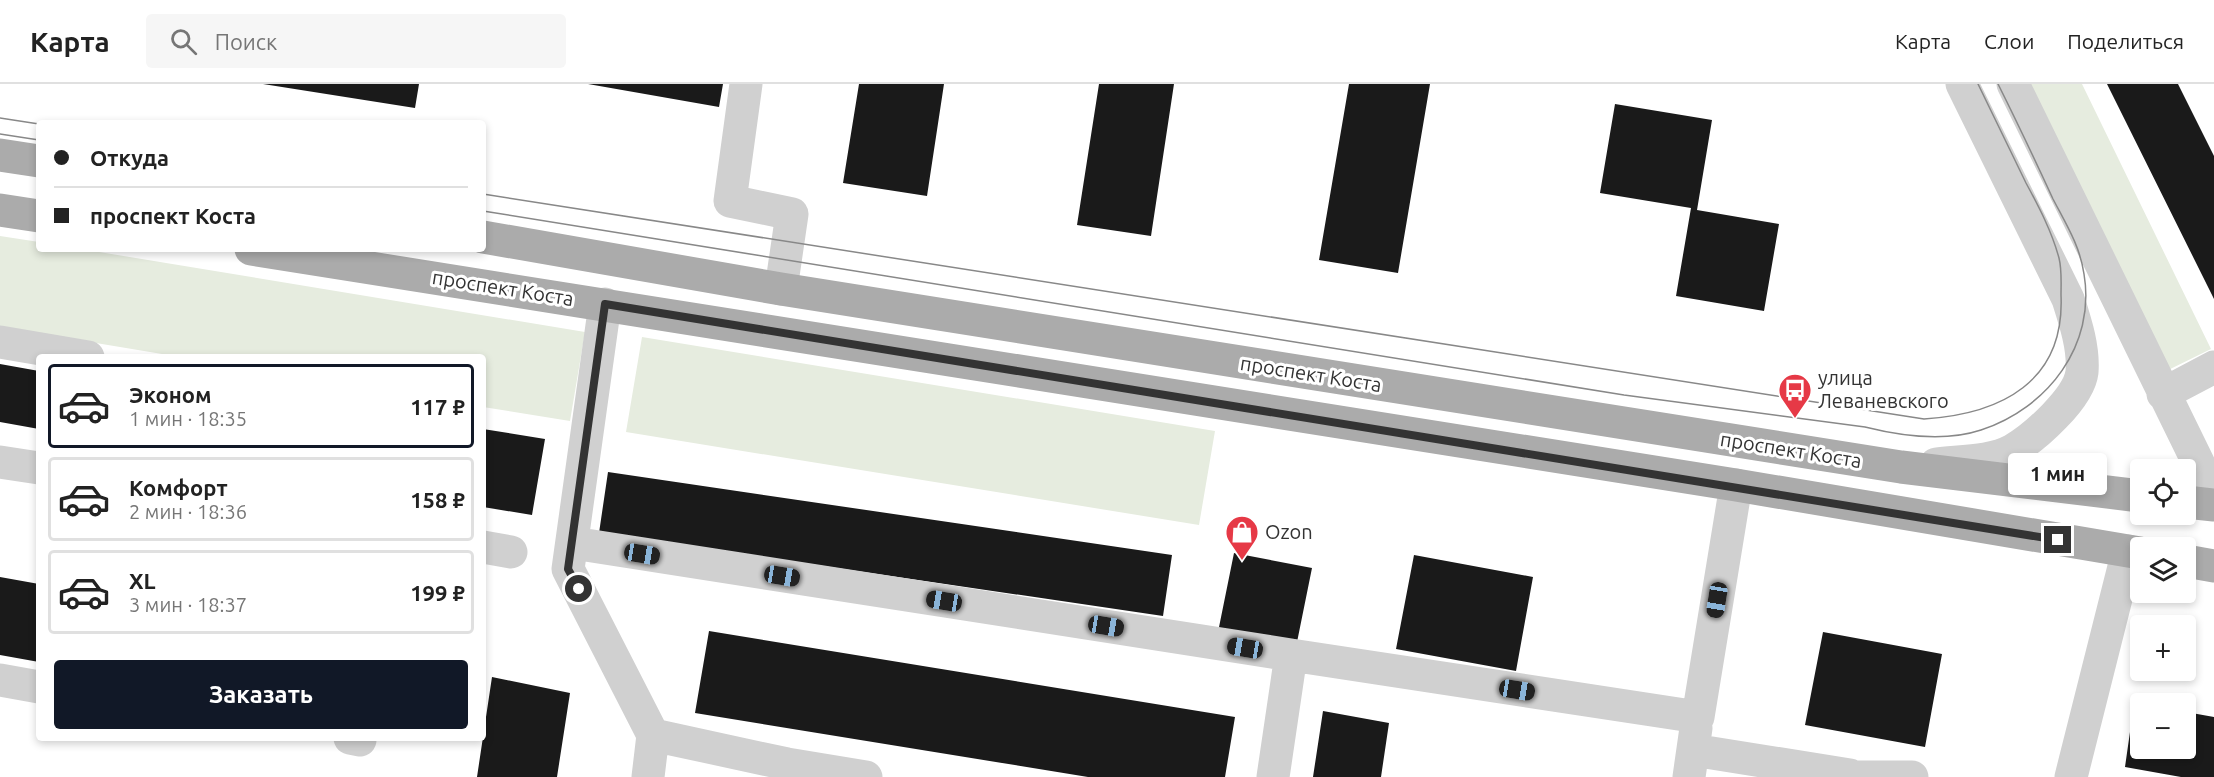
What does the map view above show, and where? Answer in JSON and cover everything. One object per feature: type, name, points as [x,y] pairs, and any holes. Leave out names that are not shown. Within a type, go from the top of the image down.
[{"type":"main road","points":[[0,154],[36,160]]},
{"type":"main road","points":[[0,210],[36,216]]},
{"type":"main road","name":"проспект Коста","points":[[486,238],[781,290],[1900,467],[2130,495]]},
{"type":"main road","name":"проспект Коста","points":[[270,252],[1736,486],[2130,551]]},
{"type":"main road","points":[[2196,503],[2214,505]]},
{"type":"main road","points":[[2196,563],[2214,566]]},
{"type":"street","points":[[746,84],[730,201],[792,214],[781,290]]},
{"type":"street","points":[[1900,467],[1979,460],[2012,450],[2064,407],[2082,373],[2078,335],[2068,299],[1962,84]]},
{"type":"street","points":[[2013,84],[2214,495]]},
{"type":"street","points":[[605,304],[568,569],[653,735],[648,777]]},
{"type":"street","points":[[0,342],[70,354]]},
{"type":"street","points":[[2163,394],[2214,367]]},
{"type":"street","points":[[0,462],[36,468]]},
{"type":"street","points":[[1736,486],[1691,764],[1850,776],[1912,777]]},
{"type":"street","points":[[573,543],[1698,717]]},
{"type":"street","points":[[2071,777],[2130,566]]},
{"type":"street","points":[[1273,777],[1291,655]]},
{"type":"street","points":[[0,680],[36,686]]},
{"type":"street","points":[[653,735],[787,764],[866,777]]},
{"type":"shaded area","points":[[2016,84],[2082,84],[2211,349],[2158,375]]},
{"type":"shaded area","points":[[0,236],[36,242],[36,252],[99,252],[585,332],[570,421],[486,407],[486,354],[162,354],[0,327]]},
{"type":"shaded area","points":[[642,337],[1215,431],[1199,525],[626,432]]},
{"type":"building","points":[[263,84],[419,84],[415,108]]},
{"type":"building","points":[[588,84],[723,84],[719,107]]},
{"type":"building","points":[[859,84],[944,84],[927,196],[843,183]]},
{"type":"building","points":[[1099,84],[1174,84],[1151,236],[1077,225]]},
{"type":"building","points":[[1349,84],[1430,84],[1398,273],[1319,260]]},
{"type":"building","points":[[2107,84],[2178,84],[2214,156],[2214,299]]},
{"type":"building","points":[[1615,104],[1712,120],[1697,210],[1779,224],[1764,311],[1676,296],[1691,208],[1600,193]]},
{"type":"building","points":[[0,364],[36,370],[36,428],[0,422]]},
{"type":"building","points":[[486,429],[545,439],[532,515],[486,507]]},
{"type":"building","points":[[608,472],[1172,555],[1163,616],[599,533]]},
{"type":"building","points":[[1234,553],[1312,568],[1295,652],[1217,637]]},
{"type":"building","points":[[1414,555],[1533,577],[1516,671],[1396,649]]},
{"type":"building","points":[[0,577],[36,583],[36,661],[0,655]]},
{"type":"building","points":[[709,631],[1235,717],[1225,777],[1088,777],[695,713]]},
{"type":"building","points":[[1823,632],[1942,654],[1925,747],[1805,725]]},
{"type":"building","points":[[492,677],[570,693],[557,777],[477,777],[482,741],[486,741],[486,717]]},
{"type":"building","points":[[1323,711],[1389,723],[1381,777],[1313,777]]},
{"type":"building","points":[[2196,714],[2214,717],[2214,777],[2181,777],[2125,767],[2130,732],[2130,759],[2196,759]]},
{"type":"tram line","points":[[486,194],[1924,419],[1978,410],[2002,401],[2023,388],[2040,371],[2052,350],[2059,325],[2061,272],[2056,248],[2045,220],[1978,84]]},
{"type":"tram line","points":[[486,211],[1624,395],[1865,427],[1908,435],[1953,436],[1981,430],[2005,420],[2046,390],[2062,370],[2074,349],[2082,325],[2086,300],[2084,274],[2076,245],[1998,84]]},
{"type":"tram line","points":[[0,118],[36,124]]},
{"type":"tram line","points":[[0,134],[36,140]]},
{"type":"place","name":"улица Леваневского","points":[[1795,419]]},
{"type":"place","name":"Ozon","points":[[1242,561]]},
{"type":"route","points":[[579,589],[568,569],[605,304],[2058,540]]}]
